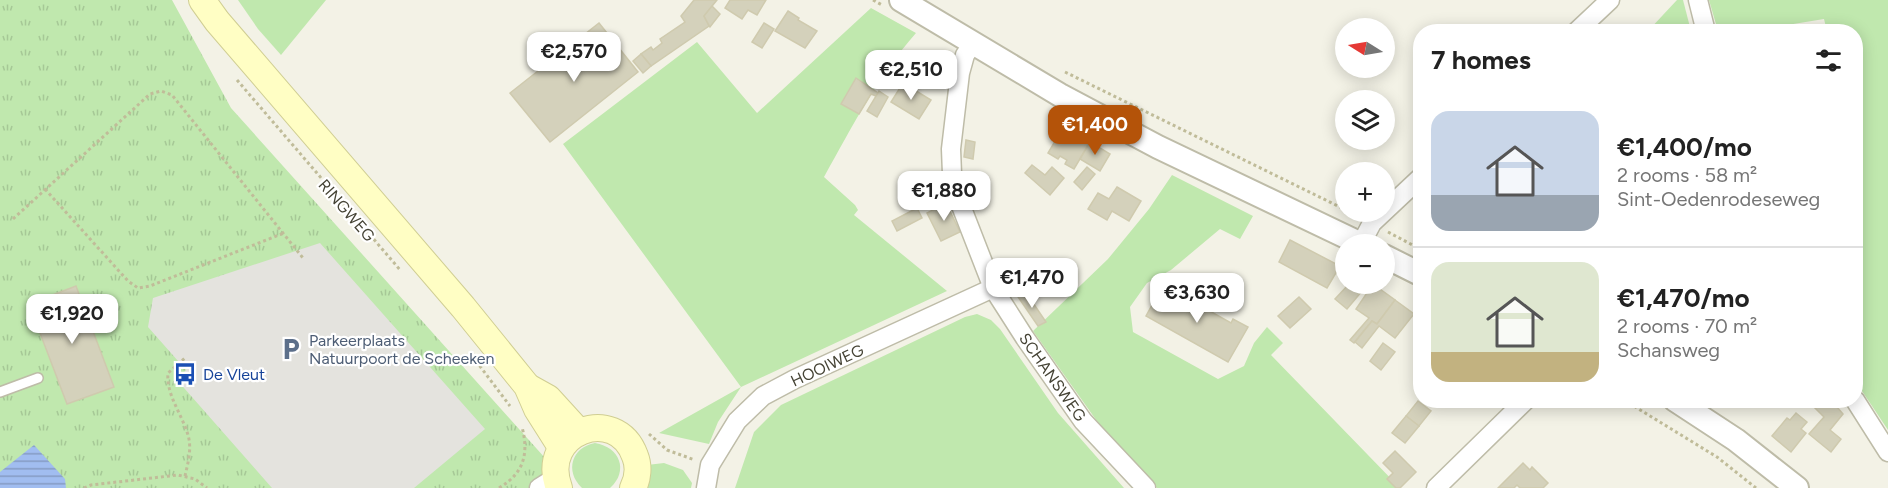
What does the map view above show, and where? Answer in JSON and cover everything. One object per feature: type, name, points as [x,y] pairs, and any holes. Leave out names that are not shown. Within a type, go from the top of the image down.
[{"type":"main road","name":"RINGWEG","points":[[202,0],[217,21],[463,307],[527,386],[537,409],[570,439]]},
{"type":"main road","points":[[551,485],[555,467],[570,439],[590,428],[603,428],[615,432],[633,449],[638,473],[633,488]]},
{"type":"street","points":[[901,0],[1060,95],[1158,147],[1340,234]]},
{"type":"street","points":[[1584,24],[1610,0]]},
{"type":"street","points":[[1698,0],[1704,24]]},
{"type":"street","name":"SCHANSWEG","points":[[972,43],[965,55],[960,74],[951,149],[952,174],[958,198],[993,288],[1083,421],[1146,488]]},
{"type":"street","points":[[1366,234],[1372,223],[1413,185]]},
{"type":"street","points":[[1395,261],[1413,270]]},
{"type":"street","name":"HOOIWEG","points":[[706,488],[710,465],[737,421],[763,396],[993,288]]},
{"type":"street","points":[[1436,488],[1518,408]]},
{"type":"street","points":[[1687,408],[1736,440],[1797,488]]},
{"type":"street","points":[[1860,408],[1888,452]]},
{"type":"lane","points":[[0,392],[38,378]]},
{"type":"path","points":[[1058,68],[1335,205]]},
{"type":"path","name":"RINGWEG","points":[[231,72],[252,100],[406,277]]},
{"type":"path","points":[[14,219],[150,94],[161,91],[172,95],[303,258]]},
{"type":"path","points":[[45,189],[128,281],[138,288],[150,286],[284,233]]},
{"type":"path","points":[[473,357],[513,410]]},
{"type":"path","points":[[185,358],[168,373],[167,380],[175,406],[189,436],[189,456],[185,476]]},
{"type":"path","points":[[1637,408],[1717,457],[1756,488]]},
{"type":"path","points":[[499,488],[508,483],[522,465],[526,452],[520,419]]},
{"type":"path","points":[[84,488],[112,482],[178,475],[195,479],[207,488]]},
{"type":"green space","points":[[0,0],[172,0],[231,108],[572,488],[0,488]]},
{"type":"green space","points":[[238,0],[326,0],[281,55],[258,29]]},
{"type":"green space","points":[[1677,0],[1683,0],[1689,24],[1655,24]]},
{"type":"green space","points":[[1709,0],[1888,0],[1888,430],[1863,392],[1863,24],[1825,24],[1824,19],[1794,24],[1716,24]]},
{"type":"green space","points":[[871,8],[916,33],[878,84],[824,177],[855,205],[858,210],[854,215],[947,291],[741,387],[563,144],[697,42],[757,113]]},
{"type":"green space","points":[[1172,175],[1253,216],[1240,239],[1220,229],[1171,270],[1147,283],[1130,307],[1133,332],[1218,379],[1244,366],[1254,343],[1267,327],[1283,343],[1271,355],[1400,488],[1157,488],[1099,424],[1033,331],[1108,259],[1149,209]]},
{"type":"green space","points":[[977,314],[991,320],[1000,329],[1058,413],[1124,488],[735,488],[754,432],[781,405],[965,317]]},
{"type":"green space","points":[[741,387],[718,422],[709,444],[659,433]]},
{"type":"green space","points":[[595,443],[611,449],[619,461],[619,474],[610,488],[582,488],[573,474],[572,467],[576,455],[587,445]]},
{"type":"green space","points":[[664,463],[683,470],[692,483],[691,488],[643,488],[647,465]]},
{"type":"shaded area","name":"Parkeerplaats Natuurpoort de Scheeken","points":[[320,243],[485,429],[414,488],[272,488],[177,380],[186,370],[148,327],[153,298]]},
{"type":"water","points":[[34,445],[65,479],[66,488],[0,488],[0,472]]},
{"type":"building","points":[[694,0],[717,0],[704,16],[709,26],[651,66],[641,54],[651,47],[653,50],[662,43],[660,39],[685,22],[681,16]]},
{"type":"building","points":[[730,0],[766,0],[757,15],[748,10],[742,19],[725,8]]},
{"type":"building","points":[[712,6],[720,14],[710,27],[704,16]]},
{"type":"building","points":[[788,11],[817,31],[805,48],[775,31]]},
{"type":"building","points":[[599,23],[638,72],[550,142],[510,93]]},
{"type":"building","points":[[764,23],[774,29],[762,48],[752,42]]},
{"type":"building","points":[[641,54],[651,66],[643,73],[633,61]]},
{"type":"building","points":[[856,78],[878,93],[876,96],[871,94],[859,114],[841,104]]},
{"type":"building","points":[[903,83],[931,100],[919,119],[891,102]]},
{"type":"building","points":[[879,91],[888,97],[877,117],[867,111]]},
{"type":"building","points":[[1064,126],[1090,142],[1074,169],[1065,164],[1067,160],[1060,156],[1058,159],[1048,153]]},
{"type":"building","points":[[966,140],[975,142],[973,159],[964,157]]},
{"type":"building","points":[[1090,142],[1110,154],[1100,171],[1080,159]]},
{"type":"building","points":[[1032,165],[1045,175],[1052,167],[1064,178],[1050,195],[1025,173]]},
{"type":"building","points":[[1087,167],[1095,174],[1082,190],[1074,182]]},
{"type":"building","points":[[1117,187],[1141,201],[1129,221],[1112,211],[1107,220],[1088,209],[1098,193],[1109,199]]},
{"type":"building","points":[[946,203],[960,232],[941,241],[927,213]]},
{"type":"building","points":[[917,208],[922,218],[897,231],[892,221]]},
{"type":"building","points":[[1290,240],[1335,263],[1335,274],[1327,288],[1279,262]]},
{"type":"building","points":[[1163,285],[1231,323],[1233,319],[1248,327],[1228,362],[1146,316]]},
{"type":"building","points":[[76,286],[114,387],[67,404],[29,304]]},
{"type":"building","points":[[1021,291],[1029,302],[1031,300],[1046,322],[1038,326],[1016,294]]},
{"type":"building","points":[[1340,294],[1360,294],[1347,309],[1335,299]]},
{"type":"building","points":[[1366,294],[1387,294],[1395,300],[1377,324],[1372,321],[1354,343],[1350,340],[1369,318],[1356,309]]},
{"type":"building","points":[[1299,297],[1311,309],[1290,328],[1278,316]]},
{"type":"building","points":[[1395,300],[1413,313],[1395,338],[1379,326],[1362,348],[1355,342],[1372,321],[1377,324]]},
{"type":"building","points":[[1383,343],[1395,352],[1381,370],[1370,361]]},
{"type":"building","points":[[1413,407],[1427,408],[1431,411],[1419,426],[1406,416]]},
{"type":"building","points":[[1815,408],[1838,408],[1843,414],[1830,430],[1841,439],[1831,452],[1809,434],[1824,417]]},
{"type":"building","points":[[1796,413],[1807,422],[1801,429],[1806,433],[1791,452],[1772,436],[1787,418],[1790,420]]},
{"type":"building","points":[[1406,416],[1419,426],[1405,443],[1392,433]]},
{"type":"building","points":[[1395,451],[1416,472],[1400,488],[1396,488],[1387,479],[1393,473],[1383,463]]},
{"type":"building","points":[[1523,463],[1530,470],[1532,467],[1548,483],[1543,488],[1520,488],[1517,485],[1514,488],[1498,488]]},
{"type":"place","name":"Parkeerplaats Natuurpoort de Scheeken","points":[[291,349]]},
{"type":"place","name":"De Vleut","points":[[185,374]]}]
